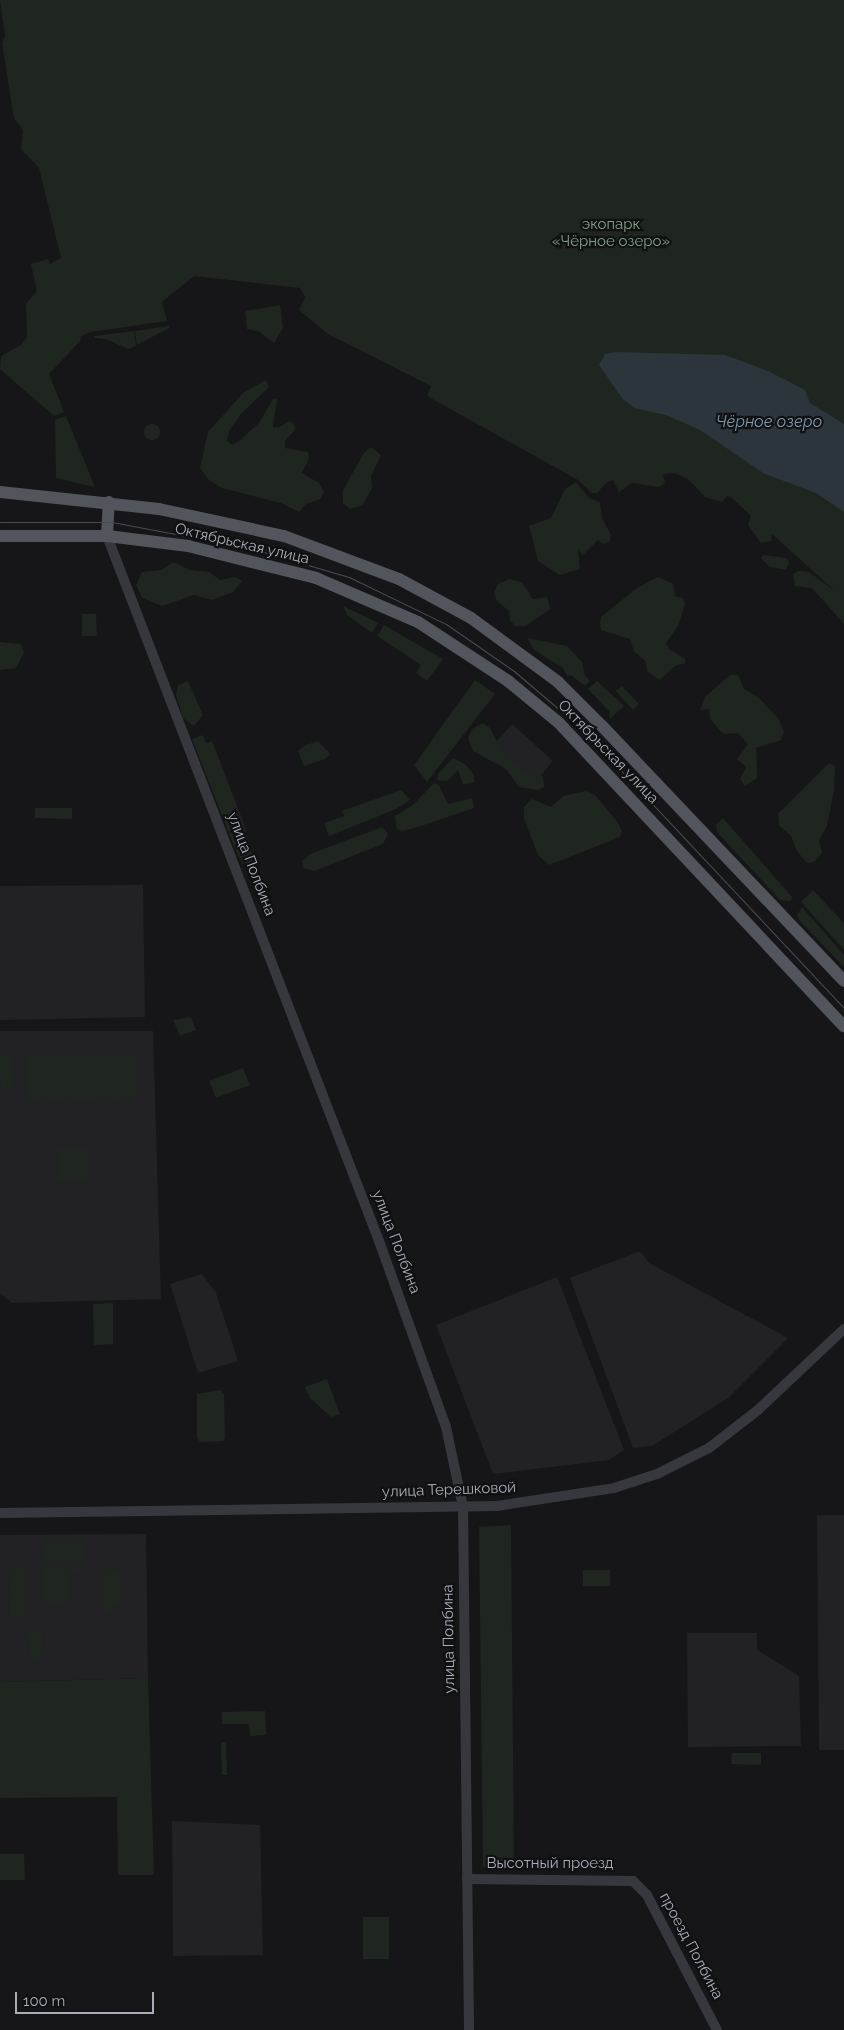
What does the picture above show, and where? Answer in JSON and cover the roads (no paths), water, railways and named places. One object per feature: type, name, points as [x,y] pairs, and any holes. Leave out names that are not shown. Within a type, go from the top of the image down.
[{"type":"main road","name":"Октябрьская улица","points":[[0,492],[109,502],[190,514],[284,536],[399,579],[471,618],[558,682],[604,727],[844,981]]},
{"type":"main road","name":"улица Полбина","points":[[107,536],[109,502]]},
{"type":"main road","name":"Октябрьская улица","points":[[0,536],[107,536],[188,546],[316,578],[410,618],[466,650],[532,699],[587,750],[844,1026]]},
{"type":"street","name":"улица Полбина","points":[[107,536],[436,1392],[463,1507],[469,2030]]},
{"type":"street","name":"улица Терешковой","points":[[0,1513],[463,1507],[588,1494],[657,1474],[709,1448],[738,1427],[844,1329]]},
{"type":"street","name":"Высотный проезд","points":[[467,1879],[633,1881]]},
{"type":"street","name":"проезд Полбина","points":[[633,1881],[648,1895],[717,2030]]},
{"type":"water","name":"Чёрное озеро","points":[[616,352],[725,355],[768,371],[805,390],[810,403],[844,424],[844,512],[816,493],[763,473],[700,430],[666,415],[634,408],[622,398],[599,365],[605,354]]},
{"type":"tram line","points":[[0,522],[112,522],[250,548],[349,577],[446,624],[514,671],[581,728],[844,1008]]},
{"type":"park label","name":"экопарк «Чёрное озеро»","points":[[611,232]]}]
